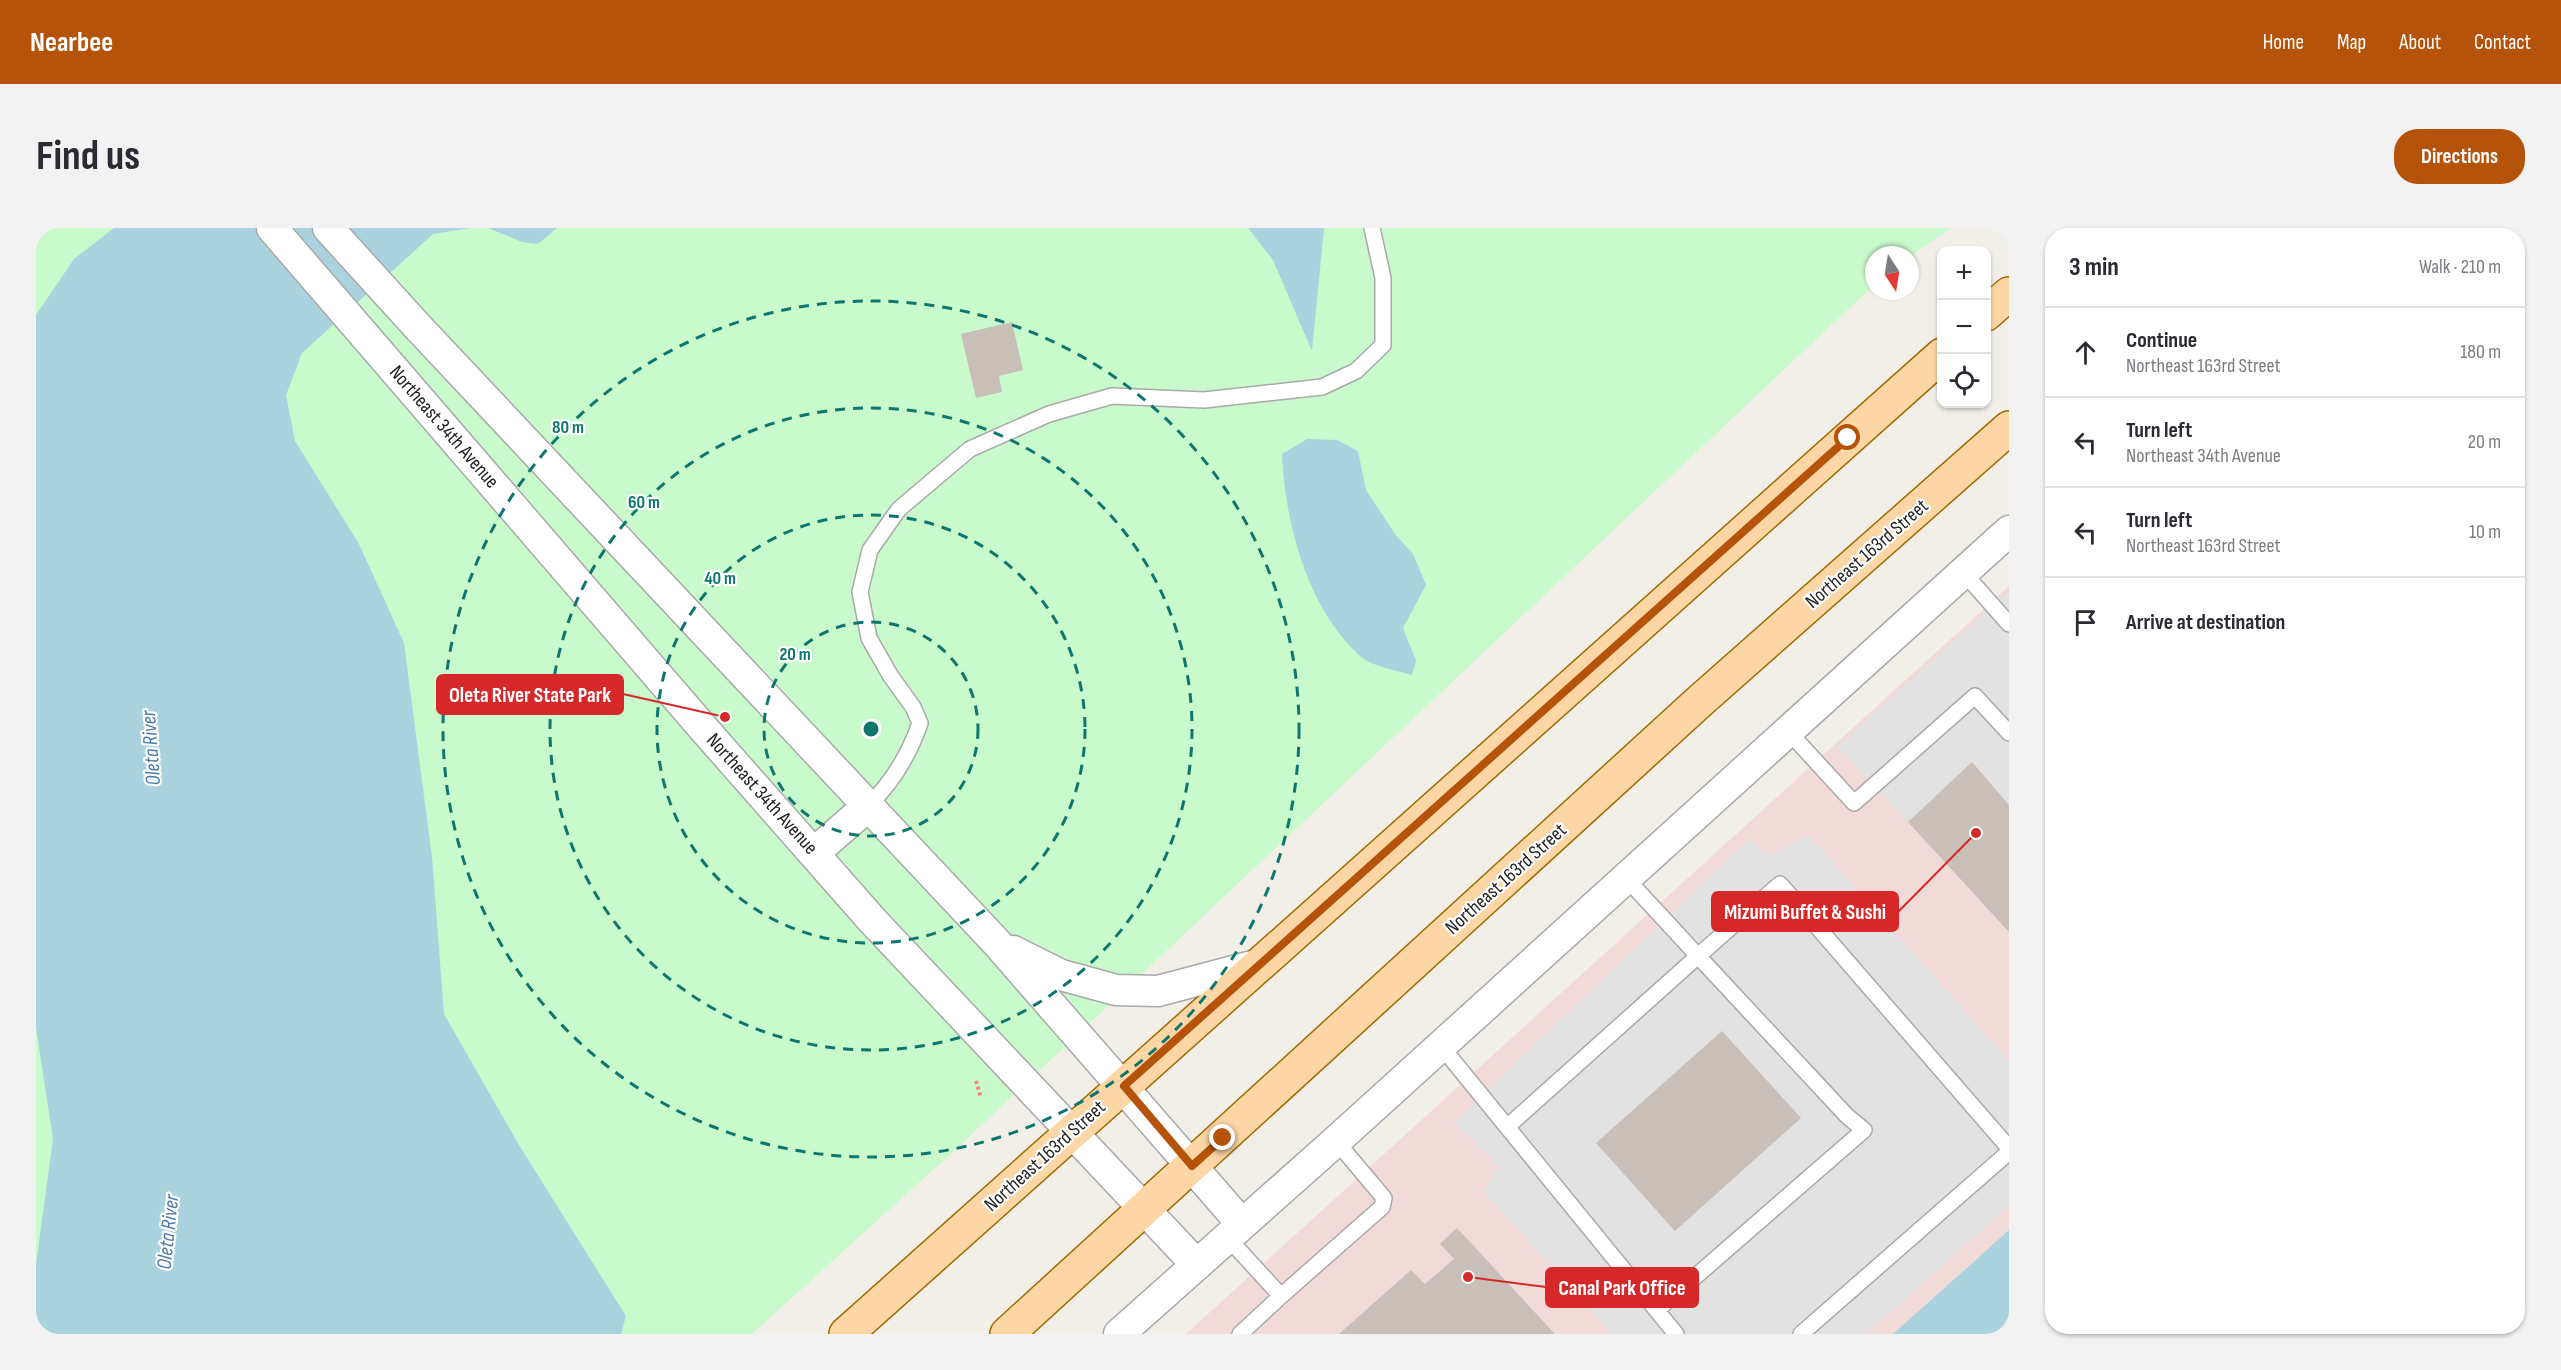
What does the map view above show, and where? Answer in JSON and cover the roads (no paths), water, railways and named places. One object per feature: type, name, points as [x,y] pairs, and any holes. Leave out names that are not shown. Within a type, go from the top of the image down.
[{"type":"main road","points":[[1991,310],[2009,294]]},
{"type":"main road","name":"Northeast 163rd Street","points":[[846,1334],[1937,359]]},
{"type":"main road","name":"Northeast 163rd Street","points":[[1007,1334],[1700,701],[2009,429]]},
{"type":"street","name":"Northeast 34th Avenue","points":[[272,228],[703,728],[872,920],[1197,1265]]},
{"type":"street","points":[[328,228],[417,326],[997,943],[1192,1166],[1235,1231]]},
{"type":"street","points":[[1119,1334],[1336,1141],[2009,531]]},
{"type":"street","points":[[814,853],[868,806]]},
{"type":"street","points":[[997,943],[1061,975],[1116,990],[1158,991],[1260,964]]},
{"type":"lane","points":[[868,806],[884,791],[910,752],[920,723],[913,707],[890,675],[869,638],[860,592],[870,550],[900,509],[970,450],[1049,414],[1112,396],[1204,400],[1322,387],[1356,371],[1383,345],[1383,278],[1372,228]]},
{"type":"lane","points":[[1963,572],[2009,624]]},
{"type":"lane","points":[[1788,731],[1854,803],[1975,696],[2009,733]]},
{"type":"lane","points":[[1626,878],[1847,1116],[1864,1130],[1657,1310]]},
{"type":"lane","points":[[1507,1127],[1780,884],[2009,1150],[1801,1334]]},
{"type":"lane","points":[[1441,1046],[1676,1334]]},
{"type":"lane","points":[[1240,1334],[1382,1207],[1384,1198],[1336,1141]]},
{"type":"lane","points":[[1235,1231],[1281,1296]]},
{"type":"water","name":"Oleta River","points":[[114,228],[471,228],[433,234],[302,353],[286,395],[295,441],[359,544],[404,643],[432,857],[444,1014],[519,1145],[626,1316],[621,1334],[36,1334],[36,1264],[53,1139],[36,1028],[36,315],[74,259]]},
{"type":"water","points":[[488,228],[557,228],[538,244],[522,242]]},
{"type":"water","points":[[1248,228],[1324,228],[1312,351],[1273,260]]},
{"type":"water","points":[[1307,439],[1337,440],[1358,451],[1366,490],[1395,534],[1413,554],[1426,585],[1403,628],[1416,661],[1412,675],[1377,665],[1360,656],[1326,614],[1313,589],[1294,536],[1284,481],[1282,454]]},
{"type":"water","points":[[2009,1230],[2009,1334],[1893,1334]]},
{"type":"place","name":"Oleta River State Park","points":[[725,717]]},
{"type":"place","name":"Mizumi Buffet & Sushi","points":[[1976,833]]},
{"type":"place","name":"Canal Park Office","points":[[1468,1277]]}]
